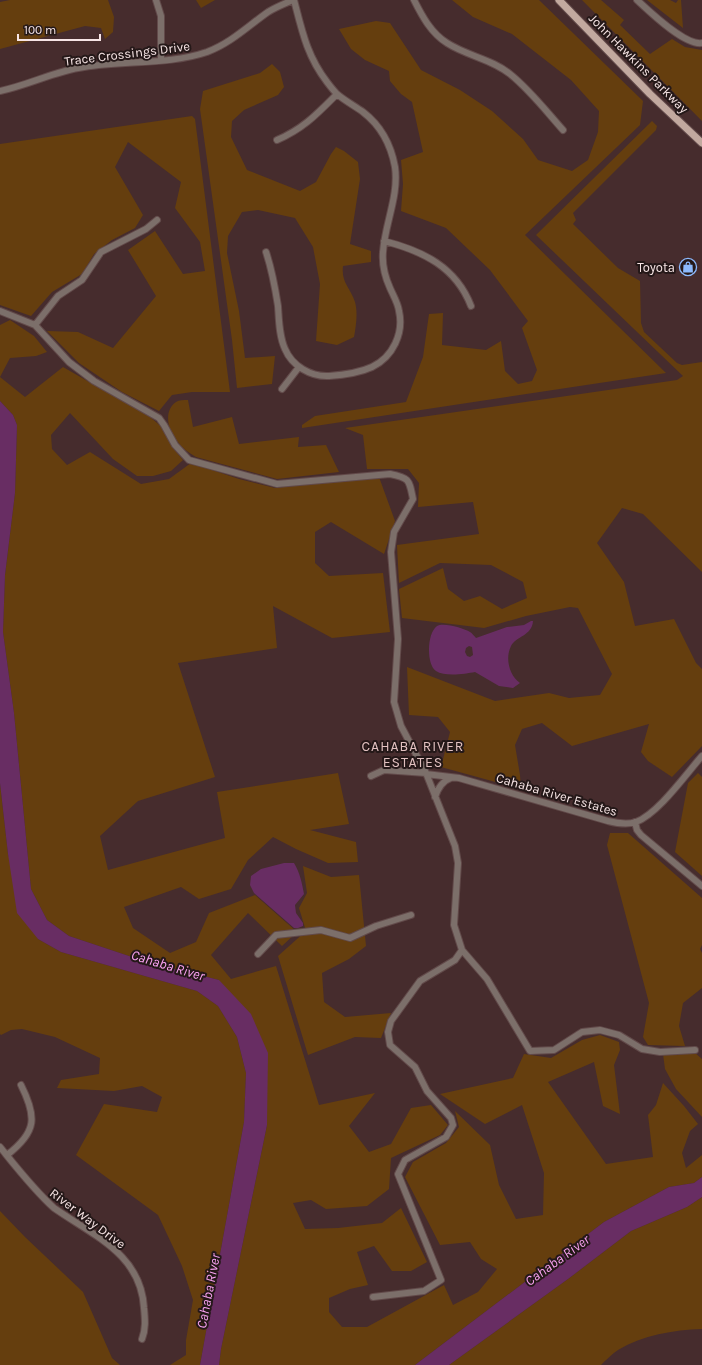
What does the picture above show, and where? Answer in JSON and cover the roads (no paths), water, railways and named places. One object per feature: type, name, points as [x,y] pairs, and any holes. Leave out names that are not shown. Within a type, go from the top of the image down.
[{"type":"main road","name":"John Hawkins Parkway","points":[[559,0],[650,94],[702,143]]},
{"type":"street","points":[[156,0],[161,16],[161,60]]},
{"type":"street","points":[[266,252],[274,278],[282,338],[285,349],[290,358],[298,367],[311,373],[325,376],[361,371],[380,362],[393,349],[399,332],[400,317],[397,304],[384,272],[383,252],[384,241],[396,191],[395,167],[391,152],[385,138],[372,120],[337,94],[319,71],[311,58],[300,26],[294,0]]},
{"type":"street","name":"Trace Crossings Drive","points":[[0,91],[78,68],[186,57],[218,47],[234,38],[269,11],[294,0]]},
{"type":"street","points":[[414,0],[432,30],[447,43],[498,66],[510,74],[563,130]]},
{"type":"street","points":[[638,0],[654,16],[690,42],[702,44]]},
{"type":"street","points":[[277,140],[304,126],[337,94]]},
{"type":"street","points":[[35,325],[58,296],[82,280],[101,252],[146,229],[157,220]]},
{"type":"street","points":[[384,241],[418,252],[444,268],[466,292],[471,306]]},
{"type":"street","points":[[0,311],[35,325],[60,352],[84,374],[159,418],[175,445],[189,460],[277,484],[390,474],[403,476],[410,483],[413,499],[394,532],[391,552],[398,639],[394,702],[401,726],[426,773],[453,840],[458,863],[454,925],[462,950],[487,979],[530,1050],[554,1050],[582,1032],[600,1030],[619,1034],[642,1048],[654,1051],[696,1050]]},
{"type":"street","points":[[282,390],[298,367]]},
{"type":"street","points":[[702,756],[658,806],[645,817],[636,822],[637,830],[641,834],[702,886]]},
{"type":"street","name":"Cahaba River Estates","points":[[371,776],[384,770],[426,773],[459,778],[608,821],[630,824],[636,822]]},
{"type":"street","points":[[435,797],[440,785],[446,780],[452,778]]},
{"type":"street","points":[[258,954],[276,935],[321,930],[350,938],[376,926],[411,915]]},
{"type":"street","points":[[373,1297],[424,1291],[440,1280],[398,1174],[405,1160],[446,1137],[453,1125],[451,1118],[427,1091],[415,1067],[390,1045],[388,1032],[391,1021],[420,981],[455,960],[462,950]]},
{"type":"street","points":[[7,1155],[28,1135],[31,1123],[30,1107],[21,1085]]},
{"type":"street","name":"River Way Drive","points":[[0,1147],[28,1182],[46,1200],[66,1216],[104,1242],[127,1262],[136,1277],[142,1294],[145,1319],[144,1334],[142,1339]]},
{"type":"water","points":[[0,401],[13,415],[17,425],[15,493],[5,575],[3,632],[14,713],[31,889],[47,920],[69,936],[144,961],[219,980],[251,1014],[268,1053],[267,1125],[219,1365],[200,1365],[244,1122],[246,1073],[237,1037],[218,1006],[197,991],[61,952],[38,939],[17,913],[8,854],[0,783]]},
{"type":"water","points":[[533,621],[530,630],[513,643],[508,656],[509,666],[513,676],[520,683],[513,688],[499,686],[475,672],[444,674],[436,671],[433,667],[429,656],[429,648],[431,635],[437,626],[448,625],[459,627],[467,630],[476,638],[507,627],[524,625]],"holes":[[[469,646],[472,647],[473,655],[470,657],[467,656],[465,652],[466,648]]]},
{"type":"water","points":[[284,863],[294,863],[299,874],[304,894],[295,905],[296,913],[303,923],[303,926],[298,928],[294,928],[254,893],[250,885],[251,876],[261,869]]},
{"type":"water","name":"Cahaba River","points":[[702,1177],[702,1197],[687,1207],[631,1231],[568,1279],[449,1365],[415,1365],[604,1222],[669,1187],[694,1183]]},
{"type":"place","name":"Toyota","points":[[688,267]]},
{"type":"district","name":"CAHABA RIVER ESTATES","points":[[413,754]]}]
